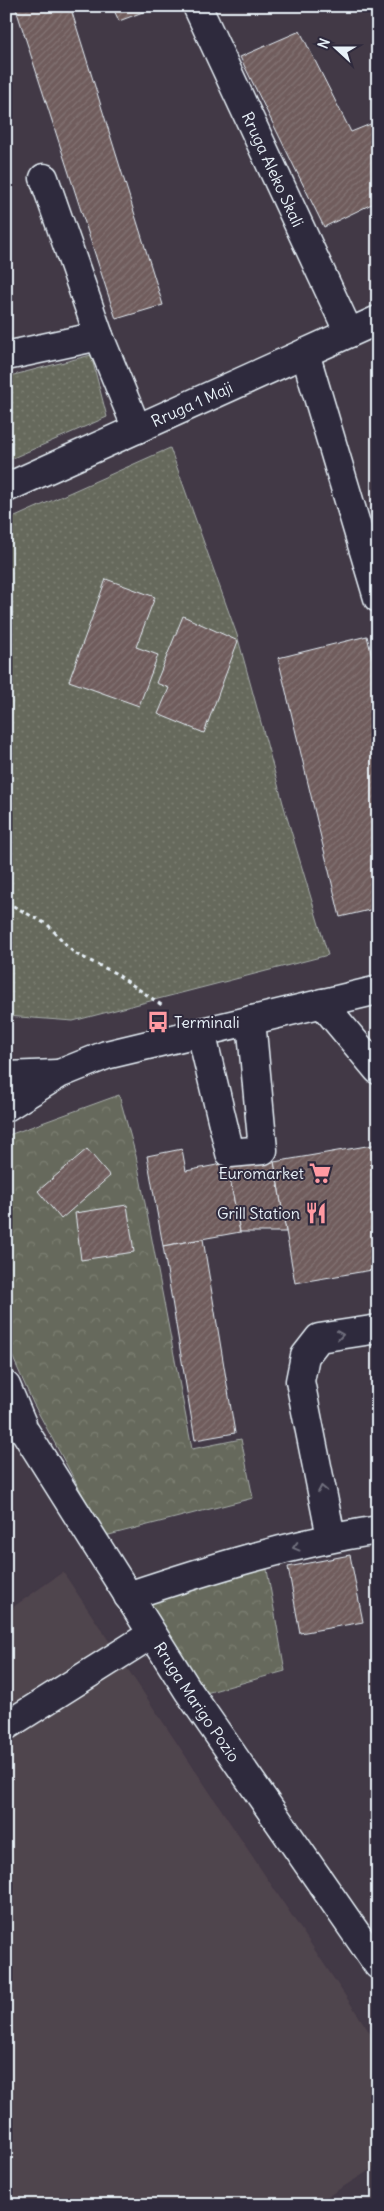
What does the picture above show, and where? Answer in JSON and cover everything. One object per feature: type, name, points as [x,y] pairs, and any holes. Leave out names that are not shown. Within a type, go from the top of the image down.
[{"type":"street","name":"Rruga Aleko Skali","points":[[197,6],[349,334]]},
{"type":"street","points":[[44,178],[99,336],[137,429]]},
{"type":"street","name":"Rruga 1 Maji","points":[[6,488],[378,320]]},
{"type":"street","points":[[6,356],[99,336]]},
{"type":"street","points":[[305,353],[370,542],[378,598]]},
{"type":"street","points":[[6,1107],[59,1074],[106,1055],[378,990]]},
{"type":"street","points":[[322,1003],[378,1070]]},
{"type":"street","points":[[200,1032],[230,1153],[262,1150],[252,1020]]},
{"type":"street","points":[[6,1076],[59,1074]]},
{"type":"street","points":[[331,1537],[300,1381],[305,1356],[319,1338],[378,1329]]},
{"type":"street","name":"Rruga Marigo Pozio","points":[[6,1386],[26,1433]]},
{"type":"street","name":"Rruga Marigo Pozio","points":[[6,1409],[26,1433],[188,1692],[378,1965]]},
{"type":"street","points":[[128,1596],[183,1577],[331,1537],[378,1530]]},
{"type":"street","points":[[6,1726],[152,1634]]},
{"type":"path","points":[[6,902],[48,926],[74,952],[115,973],[163,1006]]},
{"type":"shaded area","points":[[63,1572],[378,2045],[378,2165],[314,2205],[6,2205],[6,1612]]},
{"type":"green space","points":[[91,355],[107,417],[6,461],[6,377]]},
{"type":"green space","points":[[170,448],[237,635],[286,814],[328,955],[73,1021],[6,1016],[6,521]]},
{"type":"green space","points":[[119,1095],[136,1156],[192,1449],[241,1439],[253,1498],[105,1536],[33,1403],[6,1342],[6,1136]]},
{"type":"green space","points":[[266,1564],[285,1671],[206,1693],[144,1600]]},
{"type":"building","points":[[15,6],[70,6],[163,305],[116,319]]},
{"type":"building","points":[[112,6],[156,6],[156,7],[119,21]]},
{"type":"building","points":[[300,31],[351,132],[378,121],[378,201],[324,227],[240,57]]},
{"type":"building","points":[[106,579],[155,597],[136,647],[158,655],[139,706],[69,681]]},
{"type":"building","points":[[183,616],[238,641],[204,733],[158,714],[169,688],[156,683]]},
{"type":"building","points":[[367,636],[378,681],[378,908],[340,917],[278,658]]},
{"type":"building","points":[[378,1144],[378,1269],[295,1283],[274,1162]]},
{"type":"building","points":[[87,1149],[110,1176],[61,1219],[38,1191]]},
{"type":"building","points":[[182,1149],[186,1171],[227,1163],[240,1232],[163,1246],[147,1156]]},
{"type":"building","points":[[274,1162],[286,1232],[240,1232],[227,1163]]},
{"type":"building","points":[[127,1205],[134,1252],[81,1260],[75,1213]]},
{"type":"building","points":[[203,1239],[235,1433],[195,1440],[163,1246]]},
{"type":"building","points":[[350,1555],[363,1622],[300,1633],[288,1567]]},
{"type":"place","name":"Terminali","points":[[158,1022]]},
{"type":"place","name":"Euromarket","points":[[320,1173]]},
{"type":"place","name":"Grill Station","points":[[316,1213]]}]
